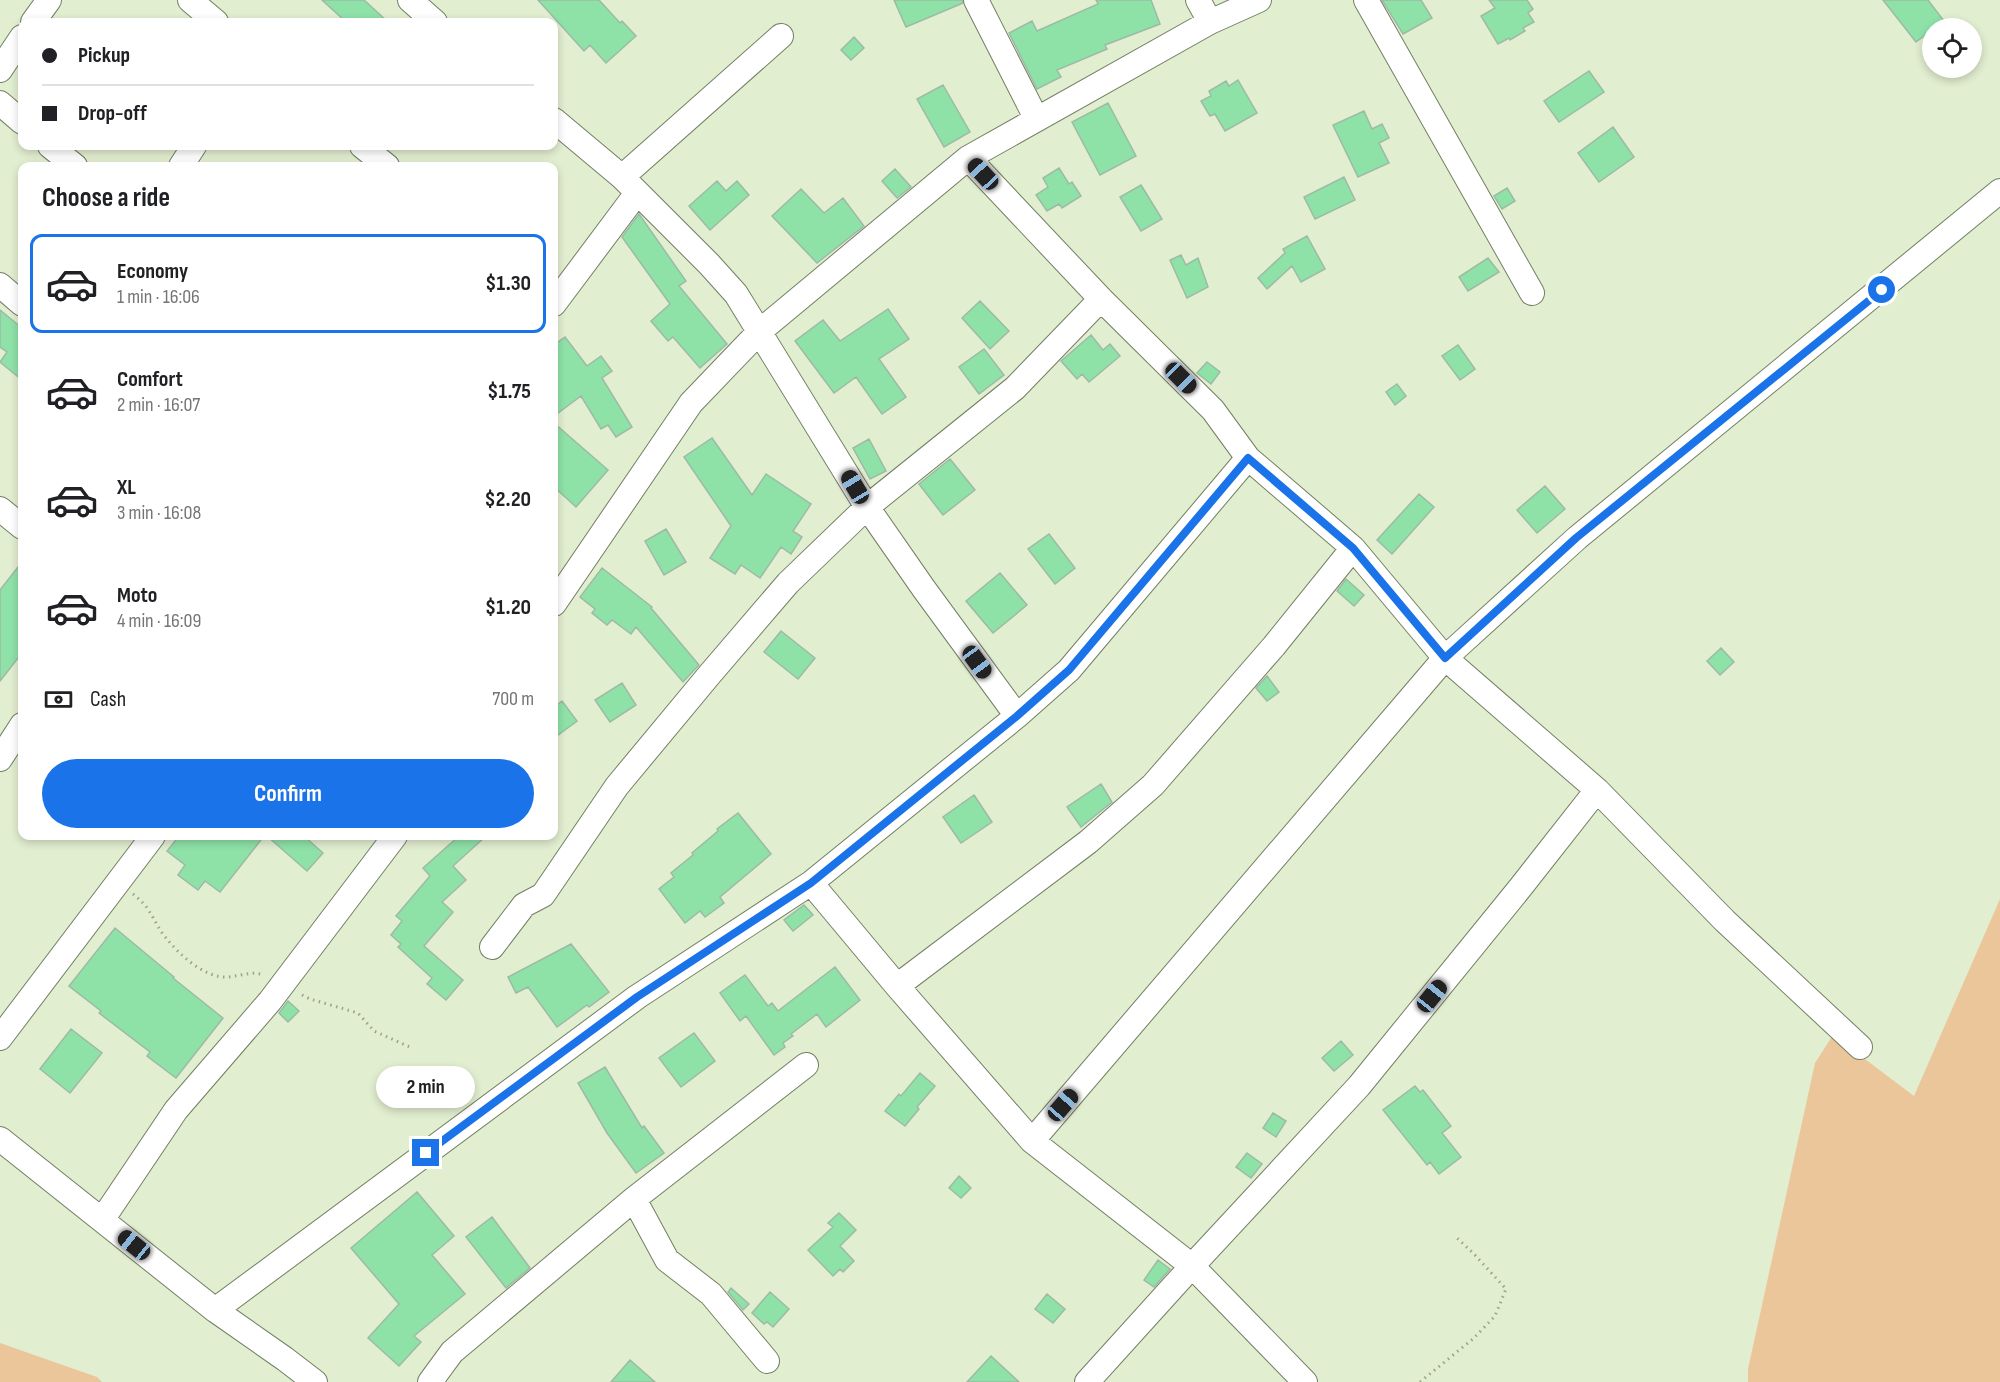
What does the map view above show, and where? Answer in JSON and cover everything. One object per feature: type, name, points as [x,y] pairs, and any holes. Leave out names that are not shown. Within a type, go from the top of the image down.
[{"type":"street","points":[[36,18],[49,0]]},
{"type":"street","points":[[190,0],[211,18]]},
{"type":"street","points":[[410,0],[430,18]]},
{"type":"street","points":[[976,0],[1036,118]]},
{"type":"street","points":[[1198,0],[1210,22]]},
{"type":"street","points":[[558,598],[691,403],[760,331],[968,158],[1210,22],[1259,0]]},
{"type":"street","points":[[1366,0],[1532,293]]},
{"type":"street","points":[[558,298],[629,185],[781,36]]},
{"type":"street","points":[[0,70],[18,44]]},
{"type":"street","points":[[0,102],[18,118]]},
{"type":"street","points":[[558,123],[629,185],[736,294],[867,507],[1017,716]]},
{"type":"street","points":[[55,150],[70,162]]},
{"type":"street","points":[[367,150],[382,162]]},
{"type":"street","points":[[968,158],[1101,299],[1213,410],[1248,458],[1353,548],[1445,658],[1597,790],[1725,921],[1860,1047]]},
{"type":"street","points":[[1032,1141],[1445,658],[1576,538],[2000,191]]},
{"type":"street","points":[[0,285],[18,301]]},
{"type":"street","points":[[492,947],[524,905],[543,895],[617,786],[788,583],[867,507],[1015,388],[1101,299]]},
{"type":"street","points":[[215,1310],[637,997],[811,883],[1017,716],[1069,670],[1248,458]]},
{"type":"street","points":[[0,509],[18,524]]},
{"type":"street","points":[[897,986],[1088,842],[1153,785],[1274,646],[1353,548]]},
{"type":"street","points":[[0,759],[18,731]]},
{"type":"street","points":[[1087,1382],[1359,1086],[1597,790]]},
{"type":"street","points":[[0,1038],[149,840]]},
{"type":"street","points":[[102,1220],[176,1110],[284,984],[392,840]]},
{"type":"street","points":[[811,883],[1032,1141],[1192,1266],[1305,1382]]},
{"type":"street","points":[[430,1382],[452,1352],[634,1199],[806,1065]]},
{"type":"street","points":[[0,1138],[215,1310],[315,1382]]},
{"type":"street","points":[[634,1199],[667,1260],[711,1294],[767,1361]]},
{"type":"path","points":[[120,879],[148,909],[165,938],[189,961],[208,972],[224,977],[260,974],[284,984],[309,999],[358,1013],[374,1031],[412,1048]]},
{"type":"path","points":[[1420,1382],[1474,1338],[1495,1316],[1506,1289],[1456,1237]]},
{"type":"shaded area","points":[[2000,899],[2000,1382],[1748,1382],[1748,1369],[1815,1063],[1833,1035],[1914,1096]]},
{"type":"shaded area","points":[[0,1343],[97,1377],[102,1382],[0,1382]]},
{"type":"building","points":[[322,0],[364,0],[384,18],[342,18]]},
{"type":"building","points":[[538,0],[599,0],[620,23],[622,21],[636,36],[606,63],[590,45],[584,51],[558,22],[558,18],[554,18]]},
{"type":"building","points":[[894,0],[962,0],[963,3],[906,27]]},
{"type":"building","points":[[1096,0],[1151,0],[1160,24],[1105,45],[1107,49],[1057,70],[1061,77],[1037,89],[1009,33],[1032,21],[1037,31],[1098,4]]},
{"type":"building","points":[[1382,0],[1421,0],[1432,18],[1403,34]]},
{"type":"building","points":[[1489,0],[1527,0],[1533,9],[1528,13],[1534,22],[1523,28],[1525,31],[1498,44],[1481,16],[1495,8]]},
{"type":"building","points":[[1883,0],[1928,0],[1942,18],[1922,18],[1922,38],[1916,42]]},
{"type":"building","points":[[854,37],[864,48],[851,60],[841,50]]},
{"type":"building","points":[[1589,71],[1604,92],[1559,122],[1544,101]]},
{"type":"building","points":[[1238,80],[1257,113],[1225,131],[1215,114],[1210,116],[1201,101],[1211,96],[1209,91],[1226,81],[1229,86]]},
{"type":"building","points":[[943,85],[970,132],[944,147],[917,99]]},
{"type":"building","points":[[1108,103],[1136,156],[1100,175],[1072,122]]},
{"type":"building","points":[[1364,111],[1372,129],[1382,124],[1389,138],[1379,143],[1389,163],[1358,177],[1333,125]]},
{"type":"building","points":[[1613,127],[1634,157],[1599,182],[1578,153]]},
{"type":"building","points":[[1059,168],[1069,184],[1072,182],[1081,196],[1062,208],[1059,204],[1047,211],[1036,195],[1048,187],[1043,178]]},
{"type":"building","points":[[895,169],[911,187],[897,198],[882,181]]},
{"type":"building","points":[[1344,177],[1355,200],[1315,219],[1304,197]]},
{"type":"building","points":[[717,181],[726,191],[737,181],[749,195],[710,230],[689,206]]},
{"type":"building","points":[[1141,185],[1162,219],[1141,231],[1120,197]]},
{"type":"building","points":[[1507,188],[1515,201],[1502,209],[1494,196]]},
{"type":"building","points":[[801,189],[824,213],[843,198],[864,226],[817,263],[772,216]]},
{"type":"building","points":[[639,214],[686,281],[679,286],[727,344],[700,368],[673,337],[668,341],[651,321],[670,304],[622,237]]},
{"type":"building","points":[[1307,236],[1325,269],[1301,282],[1292,266],[1267,289],[1258,278],[1285,253],[1283,249]]},
{"type":"building","points":[[1181,255],[1186,265],[1198,258],[1208,287],[1187,298],[1170,260]]},
{"type":"building","points":[[1488,258],[1499,272],[1468,291],[1459,277]]},
{"type":"building","points":[[980,301],[1009,331],[990,349],[962,318]]},
{"type":"building","points":[[888,309],[909,339],[879,359],[906,397],[882,414],[856,377],[834,393],[795,341],[823,320],[840,341]]},
{"type":"building","points":[[0,310],[18,325],[18,377],[0,362],[7,352],[0,347]]},
{"type":"building","points":[[1091,335],[1103,350],[1110,344],[1120,356],[1089,382],[1082,374],[1077,379],[1061,361]]},
{"type":"building","points":[[565,337],[587,366],[601,356],[612,371],[602,378],[632,427],[616,437],[608,425],[601,429],[581,396],[558,413],[558,342]]},
{"type":"building","points":[[1458,345],[1475,369],[1460,380],[1442,356]]},
{"type":"building","points":[[984,349],[1004,375],[979,394],[959,367]]},
{"type":"building","points":[[1207,362],[1220,372],[1211,384],[1197,373]]},
{"type":"building","points":[[1397,384],[1406,396],[1395,405],[1386,392]]},
{"type":"building","points":[[558,426],[608,470],[576,507],[558,491]]},
{"type":"building","points":[[712,438],[752,495],[766,474],[811,504],[793,531],[802,537],[791,554],[781,547],[760,578],[741,565],[735,574],[710,558],[731,526],[684,457]]},
{"type":"building","points":[[869,439],[886,471],[870,479],[853,448]]},
{"type":"building","points":[[950,459],[975,490],[943,515],[919,484]]},
{"type":"building","points":[[1545,486],[1565,509],[1537,533],[1517,510]]},
{"type":"building","points":[[1419,494],[1434,507],[1392,554],[1377,540]]},
{"type":"building","points":[[666,529],[686,562],[664,575],[645,541]]},
{"type":"building","points":[[1049,534],[1075,568],[1055,584],[1028,549]]},
{"type":"building","points":[[18,567],[18,658],[0,681],[0,590]]},
{"type":"building","points":[[602,568],[652,607],[699,665],[683,682],[636,627],[631,634],[612,620],[607,625],[592,613],[595,609],[580,597]]},
{"type":"building","points":[[1000,573],[1027,605],[993,633],[966,601]]},
{"type":"building","points":[[1346,579],[1364,595],[1354,606],[1337,591]]},
{"type":"building","points":[[781,631],[815,658],[798,679],[764,652]]},
{"type":"building","points":[[1721,648],[1734,662],[1720,675],[1707,661]]},
{"type":"building","points":[[1267,676],[1279,692],[1267,701],[1256,688]]},
{"type":"building","points":[[622,683],[636,705],[610,722],[595,700]]},
{"type":"building","points":[[562,701],[577,721],[558,735],[558,704]]},
{"type":"building","points":[[1101,784],[1112,802],[1081,827],[1067,807]]},
{"type":"building","points":[[974,795],[992,822],[961,843],[943,817]]},
{"type":"building","points":[[738,813],[771,854],[720,897],[724,903],[705,917],[700,911],[685,923],[659,889],[674,877],[671,873],[693,855],[692,853],[718,831],[717,829]]},
{"type":"building","points":[[176,840],[261,840],[220,892],[205,881],[198,890],[178,875],[185,865],[167,851]]},
{"type":"building","points":[[272,840],[308,840],[323,853],[307,871]]},
{"type":"building","points":[[454,840],[482,840],[453,866],[466,880],[442,902],[453,912],[424,946],[463,980],[446,1000],[427,984],[432,978],[398,947],[401,944],[391,935],[402,921],[396,916],[430,876],[423,868]]},
{"type":"building","points":[[804,905],[813,915],[793,931],[784,920]]},
{"type":"building","points":[[115,928],[223,1018],[176,1078],[147,1056],[150,1052],[99,1013],[101,1011],[69,986]]},
{"type":"building","points":[[571,944],[609,992],[557,1027],[528,987],[516,993],[508,977]]},
{"type":"building","points":[[835,967],[860,1000],[826,1027],[817,1014],[791,1034],[793,1036],[783,1043],[785,1047],[774,1055],[746,1016],[740,1021],[720,993],[745,975],[768,1006],[772,1003],[778,1011]]},
{"type":"building","points":[[288,1001],[299,1011],[288,1022],[279,1013]]},
{"type":"building","points":[[71,1029],[102,1053],[70,1093],[40,1069]]},
{"type":"building","points":[[694,1033],[715,1061],[681,1087],[659,1058]]},
{"type":"building","points":[[1341,1041],[1353,1055],[1334,1071],[1322,1058]]},
{"type":"building","points":[[605,1067],[642,1128],[644,1126],[664,1153],[636,1173],[607,1133],[578,1083]]},
{"type":"building","points":[[920,1073],[935,1086],[905,1126],[885,1111]]},
{"type":"building","points":[[1415,1086],[1420,1092],[1423,1090],[1451,1126],[1442,1133],[1461,1157],[1439,1174],[1430,1162],[1427,1165],[1383,1110]]},
{"type":"building","points":[[1273,1113],[1286,1121],[1276,1137],[1263,1128]]},
{"type":"building","points":[[1247,1153],[1262,1164],[1251,1178],[1236,1167]]},
{"type":"building","points":[[959,1176],[971,1188],[961,1198],[949,1188]]},
{"type":"building","points":[[417,1192],[454,1236],[432,1255],[465,1294],[414,1336],[421,1342],[399,1366],[368,1338],[399,1304],[351,1248]]},
{"type":"building","points":[[839,1213],[856,1230],[840,1246],[854,1261],[843,1272],[840,1269],[833,1276],[808,1250],[833,1227],[828,1223]]},
{"type":"building","points":[[492,1217],[530,1268],[506,1288],[466,1237]]},
{"type":"building","points":[[1158,1260],[1170,1269],[1154,1287],[1144,1280]]},
{"type":"building","points":[[731,1288],[749,1304],[743,1310],[728,1292]]},
{"type":"building","points":[[770,1292],[789,1309],[773,1327],[767,1322],[764,1324],[752,1313]]},
{"type":"building","points":[[1047,1294],[1065,1309],[1053,1323],[1035,1309]]},
{"type":"building","points":[[991,1356],[1019,1382],[967,1382]]},
{"type":"building","points":[[630,1360],[655,1382],[611,1382]]},
{"type":"route","points":[[426,1153],[637,997],[811,883],[1017,716],[1069,670],[1248,458],[1353,548],[1445,658],[1576,538],[1882,290]]}]
